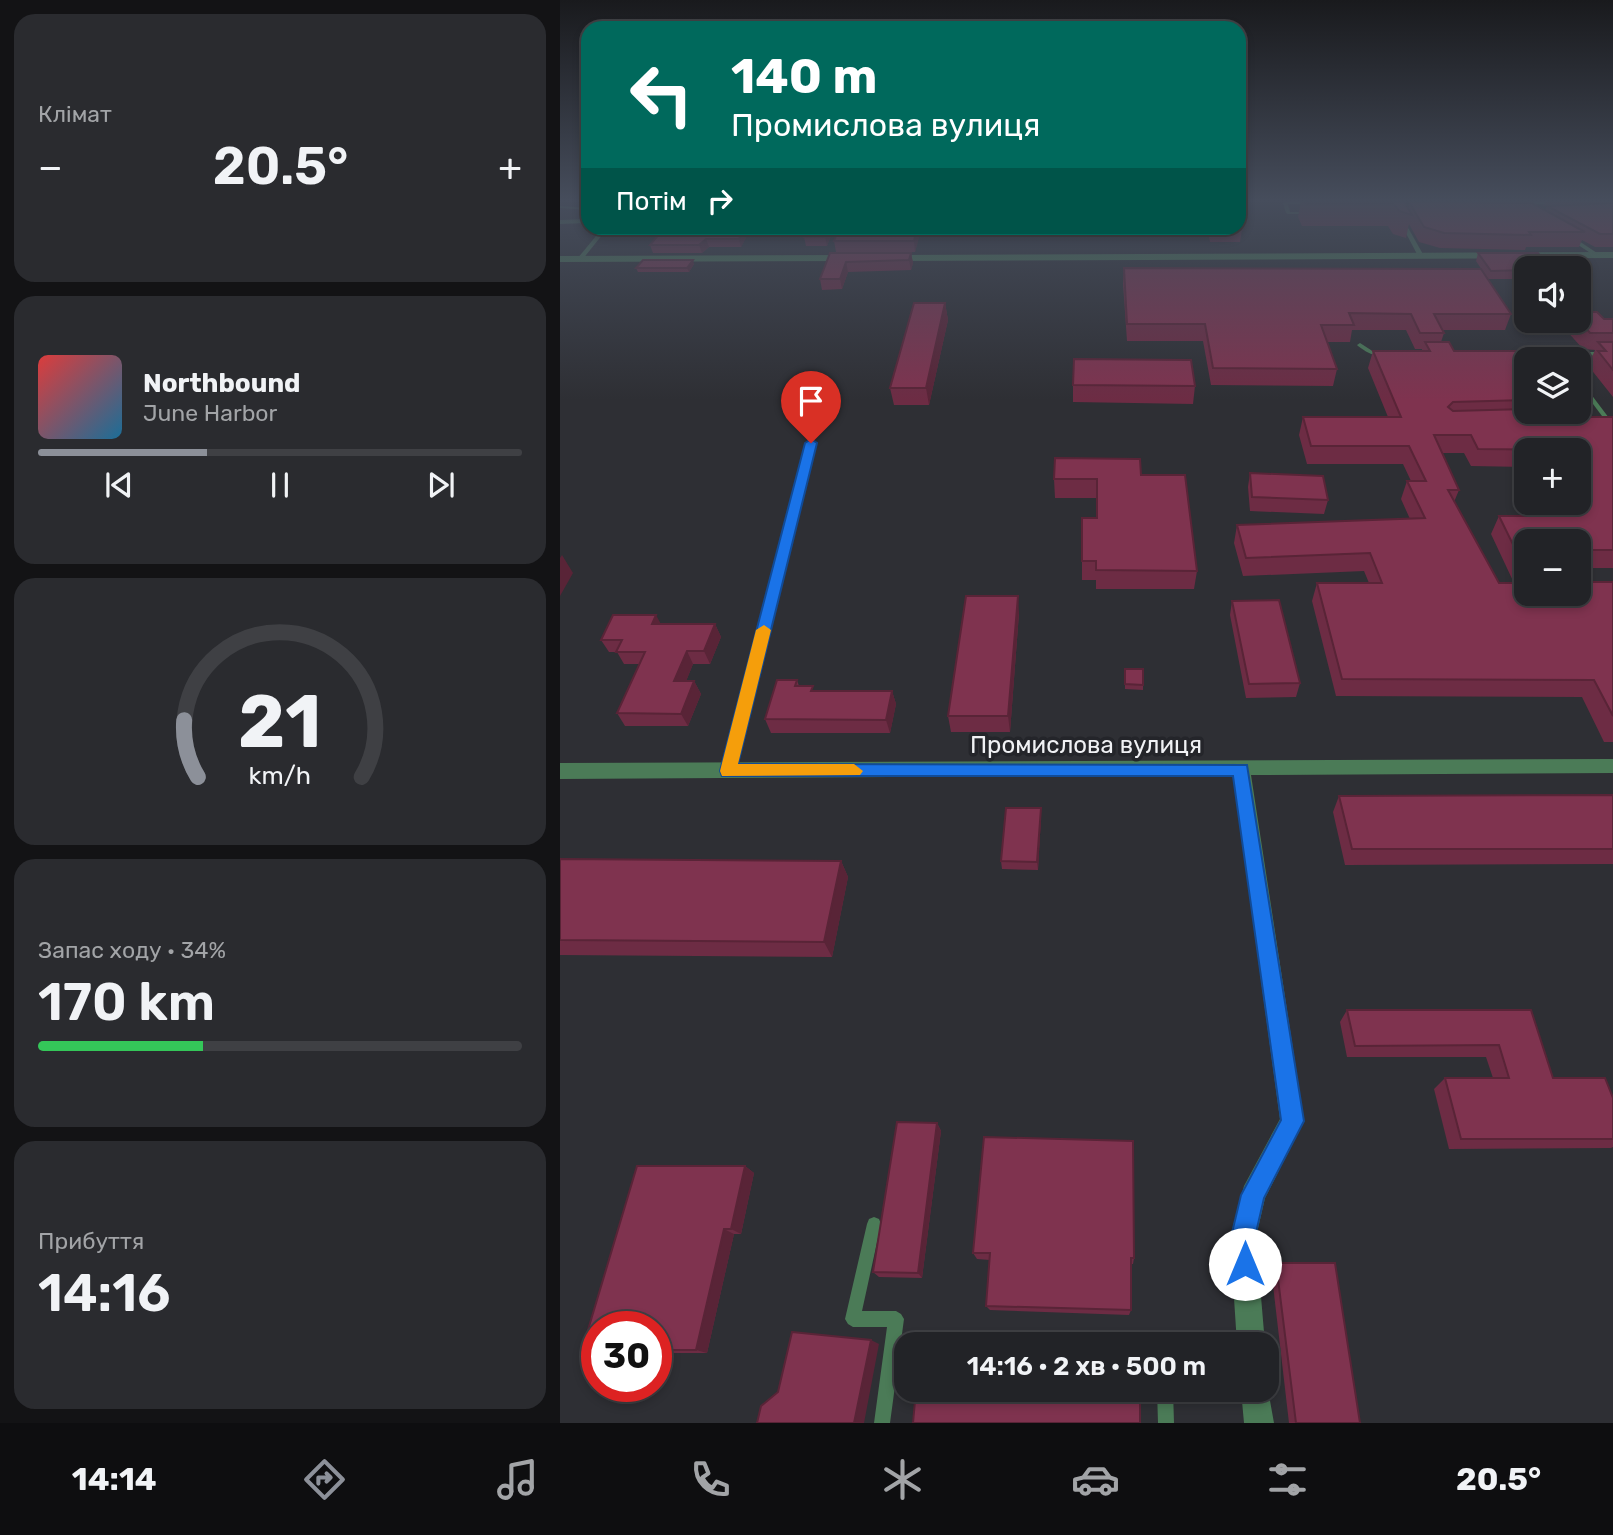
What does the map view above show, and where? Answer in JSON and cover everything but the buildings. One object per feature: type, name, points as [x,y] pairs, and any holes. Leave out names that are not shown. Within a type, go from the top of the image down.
[{"type":"street","name":"Промислова вулиця","points":[[560,771],[1613,766]]},
{"type":"street","points":[[1241,769],[1292,1121],[1253,1195],[1243,1237],[1250,1332]]},
{"type":"street","points":[[1256,1402],[1259,1423]]},
{"type":"lane","points":[[1360,345],[1373,354],[1399,354]]},
{"type":"lane","points":[[1591,355],[1613,354]]},
{"type":"lane","points":[[1591,395],[1611,420]]},
{"type":"lane","points":[[1594,420],[1611,420]]},
{"type":"lane","points":[[728,771],[811,443]]},
{"type":"lane","points":[[874,1224],[853,1319],[896,1319],[881,1423]]},
{"type":"lane","points":[[1166,1402],[1166,1423]]},
{"type":"slow traffic","points":[[764,630],[728,771],[854,771]]},
{"type":"route","points":[[811,443],[728,771],[1241,769],[1292,1121],[1253,1195],[1243,1237],[1245,1264]]}]
